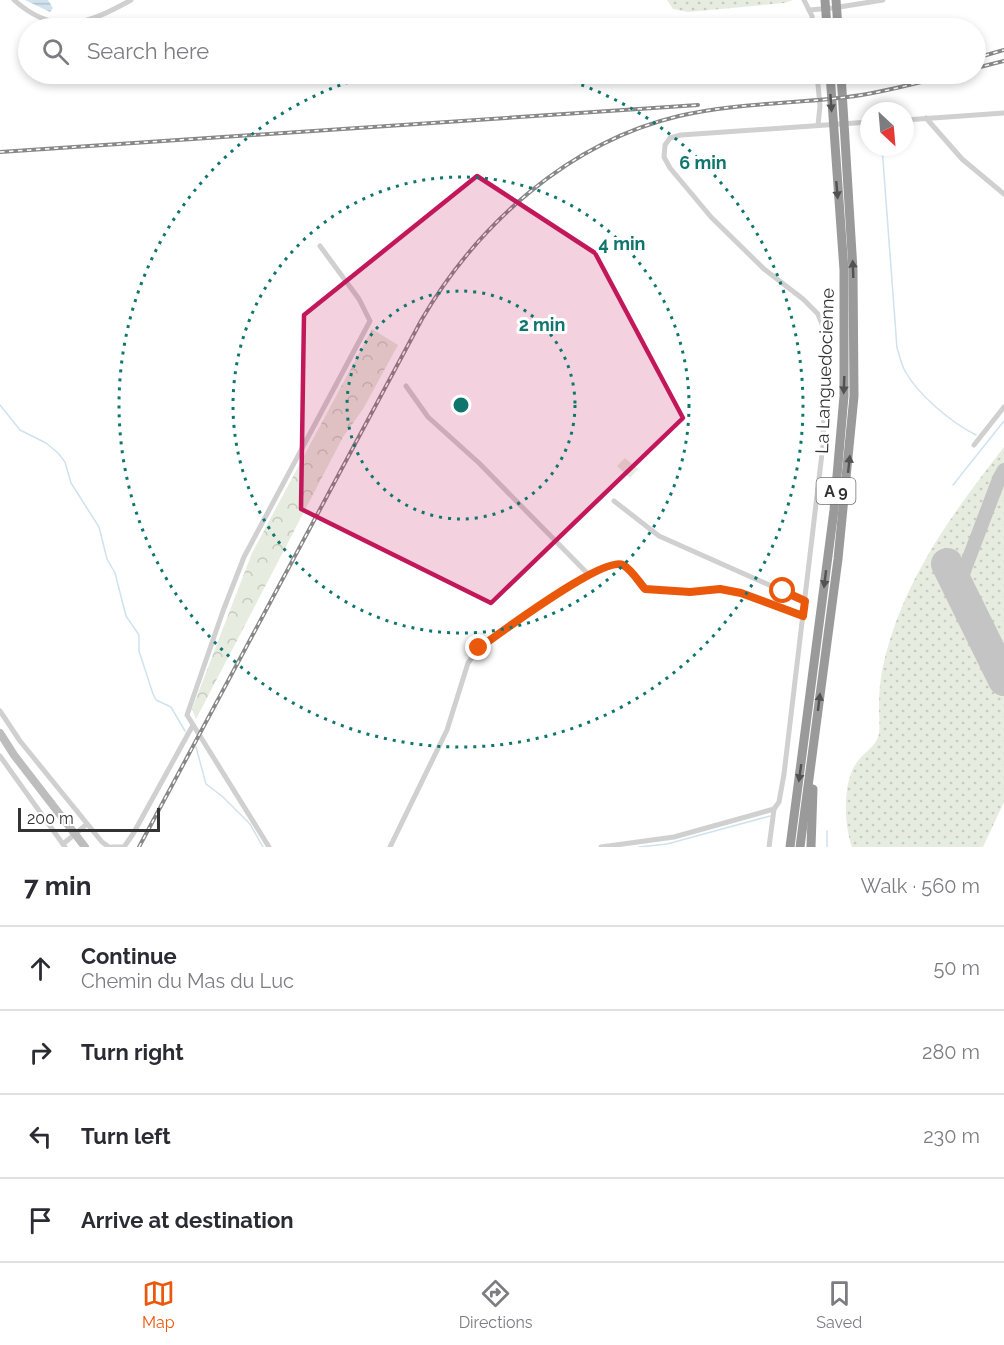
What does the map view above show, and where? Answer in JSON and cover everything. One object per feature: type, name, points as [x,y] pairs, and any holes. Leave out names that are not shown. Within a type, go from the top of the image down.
[{"type":"highway","points":[[825,0],[826,18]]},
{"type":"highway","points":[[836,0],[837,18]]},
{"type":"highway","name":"La Languedocienne","points":[[790,847],[833,520],[843,406],[844,270],[831,84]]},
{"type":"highway","name":"La Languedocienne","points":[[800,847],[839,549],[854,396],[854,298],[842,84]]},
{"type":"highway","points":[[811,847],[814,777],[812,760]]},
{"type":"main road","points":[[0,733],[14,755],[85,847]]},
{"type":"street","points":[[14,0],[27,12],[41,18]]},
{"type":"street","points":[[96,18],[130,0]]},
{"type":"street","points":[[804,0],[812,18]]},
{"type":"street","points":[[809,10],[883,0]]},
{"type":"street","points":[[818,84],[820,106],[818,125]]},
{"type":"street","points":[[914,119],[1004,113]]},
{"type":"street","points":[[926,118],[962,159],[1004,194]]},
{"type":"street","points":[[769,847],[774,809],[779,802],[783,781],[823,445],[826,333],[819,314],[764,269],[711,217],[670,168],[664,157],[665,145],[670,138],[681,135],[860,123]]},
{"type":"street","points":[[269,847],[187,715],[189,704],[244,557],[370,321],[360,299],[320,246]]},
{"type":"street","points":[[406,386],[428,417],[479,463],[589,575]]},
{"type":"street","points":[[974,445],[1004,407]]},
{"type":"street","points":[[614,501],[659,536],[805,601]]},
{"type":"street","points":[[390,847],[447,730],[468,663],[479,648],[553,596],[589,575],[616,563],[624,565],[645,589],[690,592],[720,589],[741,593],[803,616]]},
{"type":"street","points":[[0,711],[20,741],[87,824],[102,842],[111,847],[124,847],[133,834],[192,725]]},
{"type":"street","points":[[0,756],[64,846],[87,824]]},
{"type":"street","points":[[601,847],[674,837],[774,809]]},
{"type":"highlighted area","points":[[477,176],[595,253],[683,418],[491,603],[301,509],[304,315]]},
{"type":"green space","points":[[667,0],[793,0],[784,3],[688,12],[673,9]]},
{"type":"green space","points":[[372,329],[398,345],[363,409],[343,437],[196,719],[192,709],[252,553]]},
{"type":"green space","points":[[1004,447],[1004,802],[983,847],[852,847],[846,816],[849,781],[857,762],[873,746],[879,734],[880,681],[892,634],[903,605],[931,550]]},
{"type":"green space","points":[[625,458],[638,469],[630,478],[617,466]]},
{"type":"water","points":[[25,0],[48,0],[53,8],[50,12]]},
{"type":"waterway","points":[[883,156],[897,348],[902,363],[911,380],[927,399],[946,416],[976,435]]},
{"type":"waterway","points":[[0,405],[20,430],[46,443],[65,462],[71,483],[99,527],[107,559],[115,573],[126,616],[139,635],[139,651],[153,694],[156,700],[171,707],[185,731]]},
{"type":"waterway","points":[[953,485],[1004,421]]},
{"type":"waterway","points":[[196,747],[206,784],[223,797],[250,824],[263,847]]},
{"type":"waterway","points":[[639,847],[667,844],[770,816]]},
{"type":"waterway","points":[[827,831],[827,847]]},
{"type":"taxiway","points":[[958,587],[1004,470]]},
{"type":"runway","points":[[947,564],[1004,680]]},
{"type":"railway","points":[[986,55],[1004,50]]},
{"type":"railway","points":[[986,66],[1004,61]]},
{"type":"railway","points":[[139,847],[422,319],[470,251],[499,220],[530,192],[564,167],[600,145],[639,128],[700,112],[860,95],[912,84]]},
{"type":"railway","points":[[0,152],[698,105]]},
{"type":"route","points":[[479,648],[553,596],[589,575],[616,563],[624,565],[645,589],[690,592],[720,589],[741,593],[803,616],[805,601],[783,591]]}]
